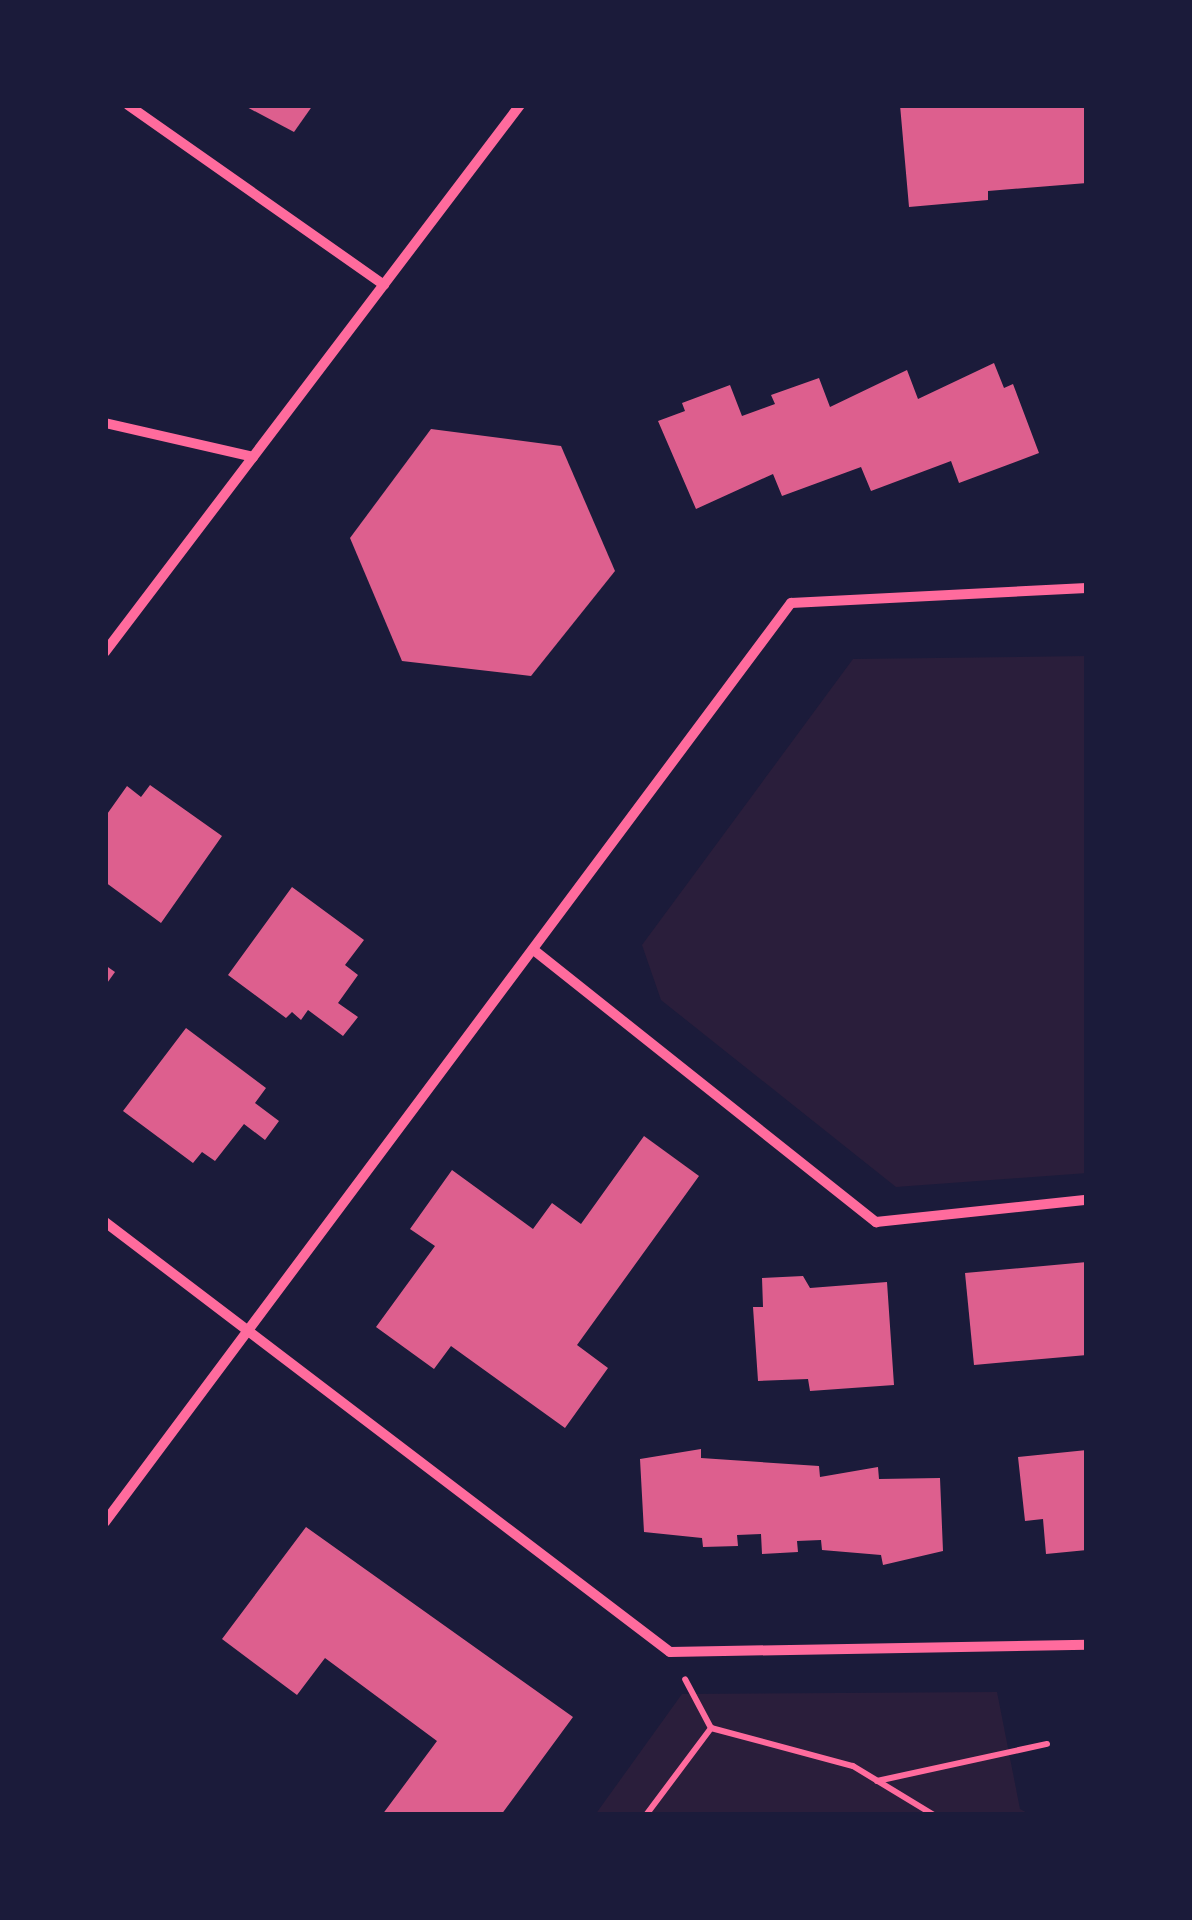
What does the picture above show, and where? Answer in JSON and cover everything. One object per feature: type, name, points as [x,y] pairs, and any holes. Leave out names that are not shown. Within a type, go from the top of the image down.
[{"type":"street","points":[[128,105],[384,284]]},
{"type":"street","points":[[105,652],[520,105]]},
{"type":"street","points":[[105,423],[253,457]]},
{"type":"street","points":[[105,1522],[791,604],[1087,588]]},
{"type":"street","points":[[534,951],[876,1222],[1087,1200]]},
{"type":"street","points":[[105,1222],[670,1652],[1087,1645]]},
{"type":"path","points":[[670,1652],[711,1728],[853,1766],[934,1815]]},
{"type":"path","points":[[646,1815],[711,1728]]},
{"type":"path","points":[[877,1780],[1047,1744]]},
{"type":"shaded area","points":[[1087,656],[1087,1173],[896,1187],[661,1000],[642,945],[853,659]]},
{"type":"shaded area","points":[[997,1692],[1020,1809],[1031,1815],[595,1815],[682,1694]]},
{"type":"building","points":[[243,105],[313,105],[294,132]]},
{"type":"building","points":[[900,105],[1087,105],[1087,183],[988,191],[988,200],[909,207]]},
{"type":"building","points":[[994,363],[1004,388],[1013,384],[1039,453],[959,483],[951,461],[871,491],[861,467],[782,496],[773,474],[696,509],[658,421],[685,411],[682,403],[730,385],[742,416],[775,404],[771,395],[819,378],[830,407],[907,370],[918,399]]},
{"type":"building","points":[[431,429],[561,446],[615,571],[531,676],[402,661],[350,538]]},
{"type":"building","points":[[150,785],[222,836],[161,923],[105,882],[105,817],[127,786],[141,797]]},
{"type":"building","points":[[292,887],[364,940],[345,965],[358,975],[338,1003],[358,1017],[343,1036],[308,1010],[301,1020],[292,1012],[286,1018],[228,975]]},
{"type":"building","points":[[105,965],[115,972],[105,986]]},
{"type":"building","points":[[186,1028],[266,1088],[255,1103],[279,1121],[265,1140],[244,1124],[215,1161],[202,1152],[193,1163],[123,1111]]},
{"type":"building","points":[[644,1136],[699,1176],[577,1345],[608,1368],[565,1428],[451,1346],[434,1369],[376,1327],[435,1246],[410,1229],[452,1170],[533,1229],[552,1203],[581,1224]]},
{"type":"building","points":[[1087,1262],[1087,1355],[974,1365],[965,1273]]},
{"type":"building","points":[[803,1276],[810,1288],[887,1282],[894,1385],[810,1391],[808,1379],[758,1381],[753,1307],[763,1307],[762,1278]]},
{"type":"building","points":[[701,1449],[701,1458],[819,1466],[820,1477],[878,1467],[879,1479],[940,1478],[943,1551],[883,1565],[881,1555],[822,1550],[821,1540],[797,1541],[798,1552],[762,1554],[761,1534],[737,1535],[738,1546],[703,1547],[702,1538],[644,1532],[640,1459]]},
{"type":"building","points":[[1087,1450],[1087,1550],[1046,1554],[1043,1519],[1025,1521],[1018,1457]]},
{"type":"building","points":[[306,1527],[573,1717],[501,1815],[382,1815],[437,1741],[325,1658],[297,1695],[222,1639]]}]
